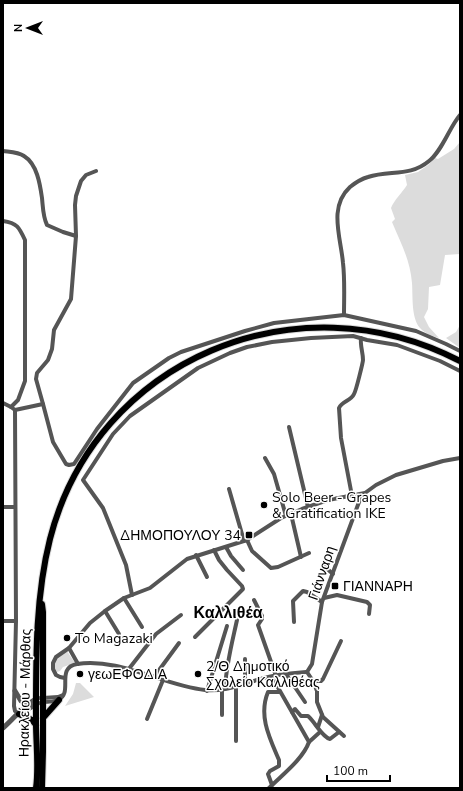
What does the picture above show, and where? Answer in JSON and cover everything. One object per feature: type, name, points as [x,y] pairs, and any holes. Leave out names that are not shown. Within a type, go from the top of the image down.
[{"type":"main road","name":"Ηρακλείου - Μάρθας","points":[[36,788],[36,725],[40,700],[43,612],[41,599],[45,560],[56,518],[75,474],[91,448],[107,427],[134,401],[162,378],[205,353],[226,344],[249,337],[324,327],[360,329],[398,336],[421,343],[460,361]]},
{"type":"main road","points":[[43,718],[61,698]]},
{"type":"main road","name":"Ηρακλείου - Μάρθας","points":[[40,700],[43,718],[42,788]]},
{"type":"main road","points":[[19,714],[32,720],[36,725]]},
{"type":"street","points":[[344,315],[343,263],[339,243],[338,224],[340,199],[348,189],[360,180],[369,176],[411,172],[423,166],[431,160],[460,116]]},
{"type":"street","points":[[3,151],[24,156],[29,160],[34,168],[38,178],[44,217],[47,225],[54,229],[76,236]]},
{"type":"street","points":[[96,171],[86,175],[79,187],[75,206],[76,236],[71,300],[54,330],[52,349],[48,360],[38,371],[36,376],[53,442],[66,464],[74,464],[97,429],[133,383],[169,358],[192,347],[274,323],[344,315],[416,331],[460,351]]},
{"type":"street","points":[[3,221],[12,222],[20,228],[24,240],[24,381],[18,400],[13,408],[16,621],[15,711],[19,714]]},
{"type":"street","points":[[132,595],[126,565],[103,508],[83,480],[114,434],[130,416],[198,368],[230,353],[248,347],[272,342],[348,336],[397,345],[440,361],[460,371]]},
{"type":"street","points":[[352,496],[341,438],[339,408],[340,405],[354,395],[356,390],[363,361],[360,344],[361,338]]},
{"type":"street","points":[[3,404],[13,408],[43,404]]},
{"type":"street","points":[[290,427],[308,507]]},
{"type":"street","points":[[265,458],[274,474],[301,557]]},
{"type":"street","points":[[64,678],[60,678],[56,675],[53,669],[53,663],[56,656],[69,648],[90,623],[124,598],[150,588],[187,559],[246,540],[288,515],[308,507],[328,500],[365,493],[376,485],[396,475],[443,461],[460,458]]},
{"type":"street","points":[[229,489],[246,540],[252,550],[271,568],[278,567],[309,553]]},
{"type":"street","name":"Γιάνναρη","points":[[307,672],[312,664],[323,600],[359,502],[365,493]]},
{"type":"street","points":[[3,507],[15,507]]},
{"type":"street","points":[[226,546],[231,556],[243,570]]},
{"type":"street","points":[[195,637],[243,589],[219,560],[214,550]]},
{"type":"street","points":[[196,555],[207,577]]},
{"type":"street","points":[[325,567],[333,574]]},
{"type":"street","points":[[294,622],[293,601],[303,591],[323,600],[337,595],[367,602],[370,606],[370,614]]},
{"type":"street","points":[[124,598],[142,628]]},
{"type":"street","points":[[254,600],[262,616],[262,620],[258,625],[280,692],[310,742]]},
{"type":"street","points":[[105,611],[119,634]]},
{"type":"street","points":[[128,670],[156,634],[181,615]]},
{"type":"street","points":[[222,715],[228,658],[237,620]]},
{"type":"street","points":[[3,621],[16,621]]},
{"type":"street","points":[[207,690],[226,626]]},
{"type":"street","points":[[313,681],[321,681],[323,679],[341,640]]},
{"type":"street","points":[[154,677],[178,644]]},
{"type":"street","points":[[69,648],[78,664]]},
{"type":"street","points":[[245,659],[245,684]]},
{"type":"street","points":[[3,728],[29,704],[40,700],[61,698],[66,689],[64,678],[68,668],[78,664],[101,664],[116,666],[192,688],[207,690],[224,690],[274,676],[307,672],[313,681],[317,702],[323,717],[344,736]]},
{"type":"street","points":[[286,674],[305,702]]},
{"type":"street","points":[[147,719],[162,680]]},
{"type":"street","points":[[236,687],[236,742]]},
{"type":"street","points":[[15,692],[21,701],[29,704]]},
{"type":"street","points":[[270,787],[268,774],[270,771],[279,766],[279,760],[266,726],[265,706],[268,692],[280,692]]},
{"type":"street","points":[[19,714],[27,711],[40,700]]},
{"type":"street","points":[[292,712],[295,709],[301,716],[308,716],[315,722],[320,732],[328,739],[339,732]]},
{"type":"street","points":[[318,727],[323,714]]},
{"type":"street","points":[[270,787],[302,754],[310,742],[320,732]]},
{"type":"shaded area","points":[[460,142],[460,254],[445,255],[440,285],[429,287],[428,309],[424,317],[429,327],[439,338],[424,332],[417,324],[415,319],[411,274],[405,252],[392,222],[395,219],[391,208],[407,185],[405,175],[418,172],[435,158],[438,159],[454,149]]},
{"type":"shaded area","points":[[460,325],[460,348],[446,338],[456,332]]},
{"type":"shaded area","points":[[67,651],[75,663],[63,667],[57,672],[53,665],[58,655]]},
{"type":"shaded area","points":[[76,683],[80,683],[94,697],[65,706],[73,694]]},
{"type":"place","name":"Solo Beer - Grapes & Gratification IKE","points":[[264,505]]},
{"type":"place","name":"ΔΗΜΟΠΟΥΛΟΥ 34","points":[[249,535]]},
{"type":"place","name":"ΓΙΑΝΝΑΡΗ","points":[[335,586]]},
{"type":"place","name":"To Magazaki","points":[[67,638]]},
{"type":"place","name":"γεωΕΦΟΔΙΑ","points":[[80,674]]},
{"type":"place","name":"2/Θ Δημοτικό Σχολείο Καλλιθέας","points":[[198,674]]},
{"type":"district","name":"Καλλιθέα","points":[[228,613]]}]
